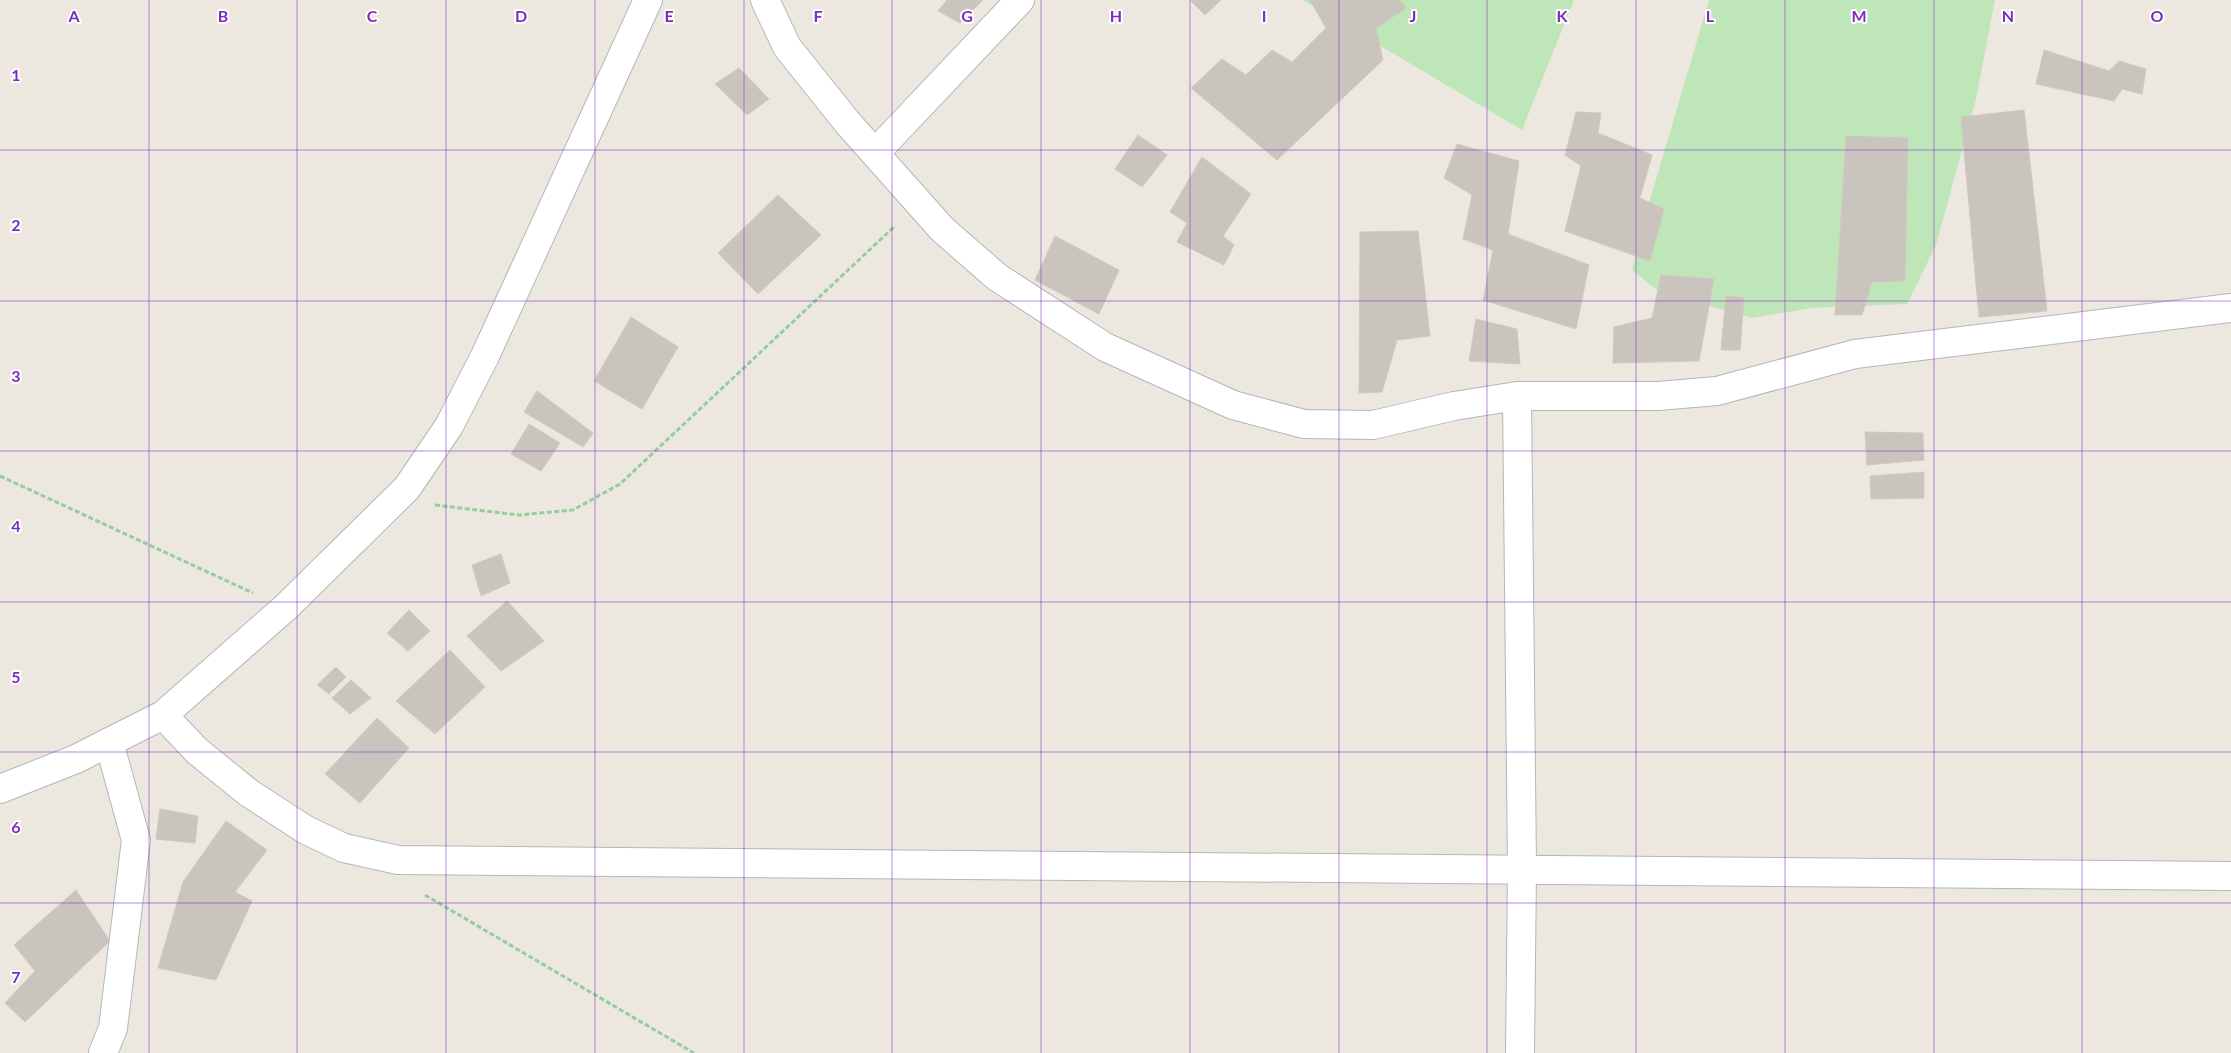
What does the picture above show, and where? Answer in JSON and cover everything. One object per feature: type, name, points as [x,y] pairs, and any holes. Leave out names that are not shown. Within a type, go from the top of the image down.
[{"type":"street","points":[[0,789],[76,759],[163,715],[285,608],[407,488],[450,426],[485,356],[648,0]]},
{"type":"street","points":[[765,0],[787,47],[847,122],[942,229],[997,276],[1105,348],[1234,405],[1304,424],[1373,425],[1454,406],[1517,396],[1658,396],[1717,391],[1855,354],[2231,308]]},
{"type":"street","points":[[875,153],[1020,0]]},
{"type":"street","points":[[1517,396],[1522,869],[1520,1053]]},
{"type":"street","points":[[163,715],[197,752],[241,787],[306,830],[344,848],[398,860],[2231,876]]},
{"type":"street","points":[[103,1053],[113,1028],[136,840],[109,742]]},
{"type":"path","points":[[394,501],[519,515],[573,510],[620,484],[919,204]]},
{"type":"path","points":[[0,476],[285,608]]},
{"type":"path","points":[[421,893],[694,1053]]},
{"type":"green space","points":[[1303,0],[1574,0],[1522,130]]},
{"type":"green space","points":[[1709,0],[1995,0],[1976,99],[1936,245],[1907,304],[1812,308],[1752,318],[1658,291],[1632,270],[1642,227]]},
{"type":"building","points":[[947,0],[983,0],[960,23],[938,11]]},
{"type":"building","points":[[1190,0],[1221,0],[1205,15]]},
{"type":"building","points":[[1310,0],[1400,0],[1406,8],[1376,28],[1383,60],[1277,160],[1191,88],[1222,59],[1246,75],[1272,50],[1292,62],[1326,28]]},
{"type":"building","points":[[2044,50],[2109,71],[2119,61],[2146,69],[2142,94],[2122,89],[2114,101],[2036,84]]},
{"type":"building","points":[[739,68],[769,99],[747,115],[715,84]]},
{"type":"building","points":[[2024,110],[2047,311],[1979,317],[1961,117]]},
{"type":"building","points":[[1576,112],[1601,113],[1598,133],[1652,155],[1640,198],[1664,209],[1650,261],[1565,231],[1581,166],[1565,155]]},
{"type":"building","points":[[1138,135],[1167,155],[1142,187],[1115,169]]},
{"type":"building","points":[[1846,136],[1908,138],[1905,281],[1872,282],[1862,315],[1835,315]]},
{"type":"building","points":[[1457,144],[1519,161],[1508,234],[1589,265],[1576,329],[1483,300],[1493,250],[1463,239],[1472,195],[1444,178]]},
{"type":"building","points":[[1202,157],[1251,194],[1223,236],[1234,245],[1224,265],[1177,242],[1187,223],[1170,212]]},
{"type":"building","points":[[778,195],[821,235],[758,294],[718,253]]},
{"type":"building","points":[[1418,231],[1430,336],[1397,340],[1382,392],[1359,393],[1360,232]]},
{"type":"building","points":[[1055,236],[1119,270],[1099,314],[1035,280]]},
{"type":"building","points":[[1661,275],[1714,279],[1699,361],[1613,363],[1614,327],[1652,318]]},
{"type":"building","points":[[1726,296],[1744,298],[1740,350],[1721,350]]},
{"type":"building","points":[[631,317],[678,347],[642,409],[594,381]]},
{"type":"building","points":[[1476,319],[1517,329],[1520,364],[1469,361]]},
{"type":"building","points":[[537,391],[593,433],[583,447],[524,412]]},
{"type":"building","points":[[529,424],[560,443],[541,471],[511,454]]},
{"type":"building","points":[[1865,432],[1923,433],[1924,460],[1867,465]]},
{"type":"building","points":[[1924,472],[1924,498],[1871,499],[1870,476]]},
{"type":"building","points":[[501,554],[510,583],[481,596],[472,565]]},
{"type":"building","points":[[507,601],[544,641],[501,671],[467,636]]},
{"type":"building","points":[[409,610],[430,631],[408,651],[387,633]]},
{"type":"building","points":[[450,650],[485,687],[435,734],[396,701]]},
{"type":"building","points":[[336,667],[346,677],[329,694],[317,685]]},
{"type":"building","points":[[351,680],[371,698],[350,714],[332,698]]},
{"type":"building","points":[[377,718],[409,748],[360,803],[325,774]]},
{"type":"building","points":[[160,809],[198,816],[195,843],[156,839]]},
{"type":"building","points":[[226,821],[267,850],[235,892],[252,901],[216,980],[158,968],[183,882]]},
{"type":"building","points":[[76,890],[110,941],[25,1022],[5,1003],[35,971],[14,945]]}]
